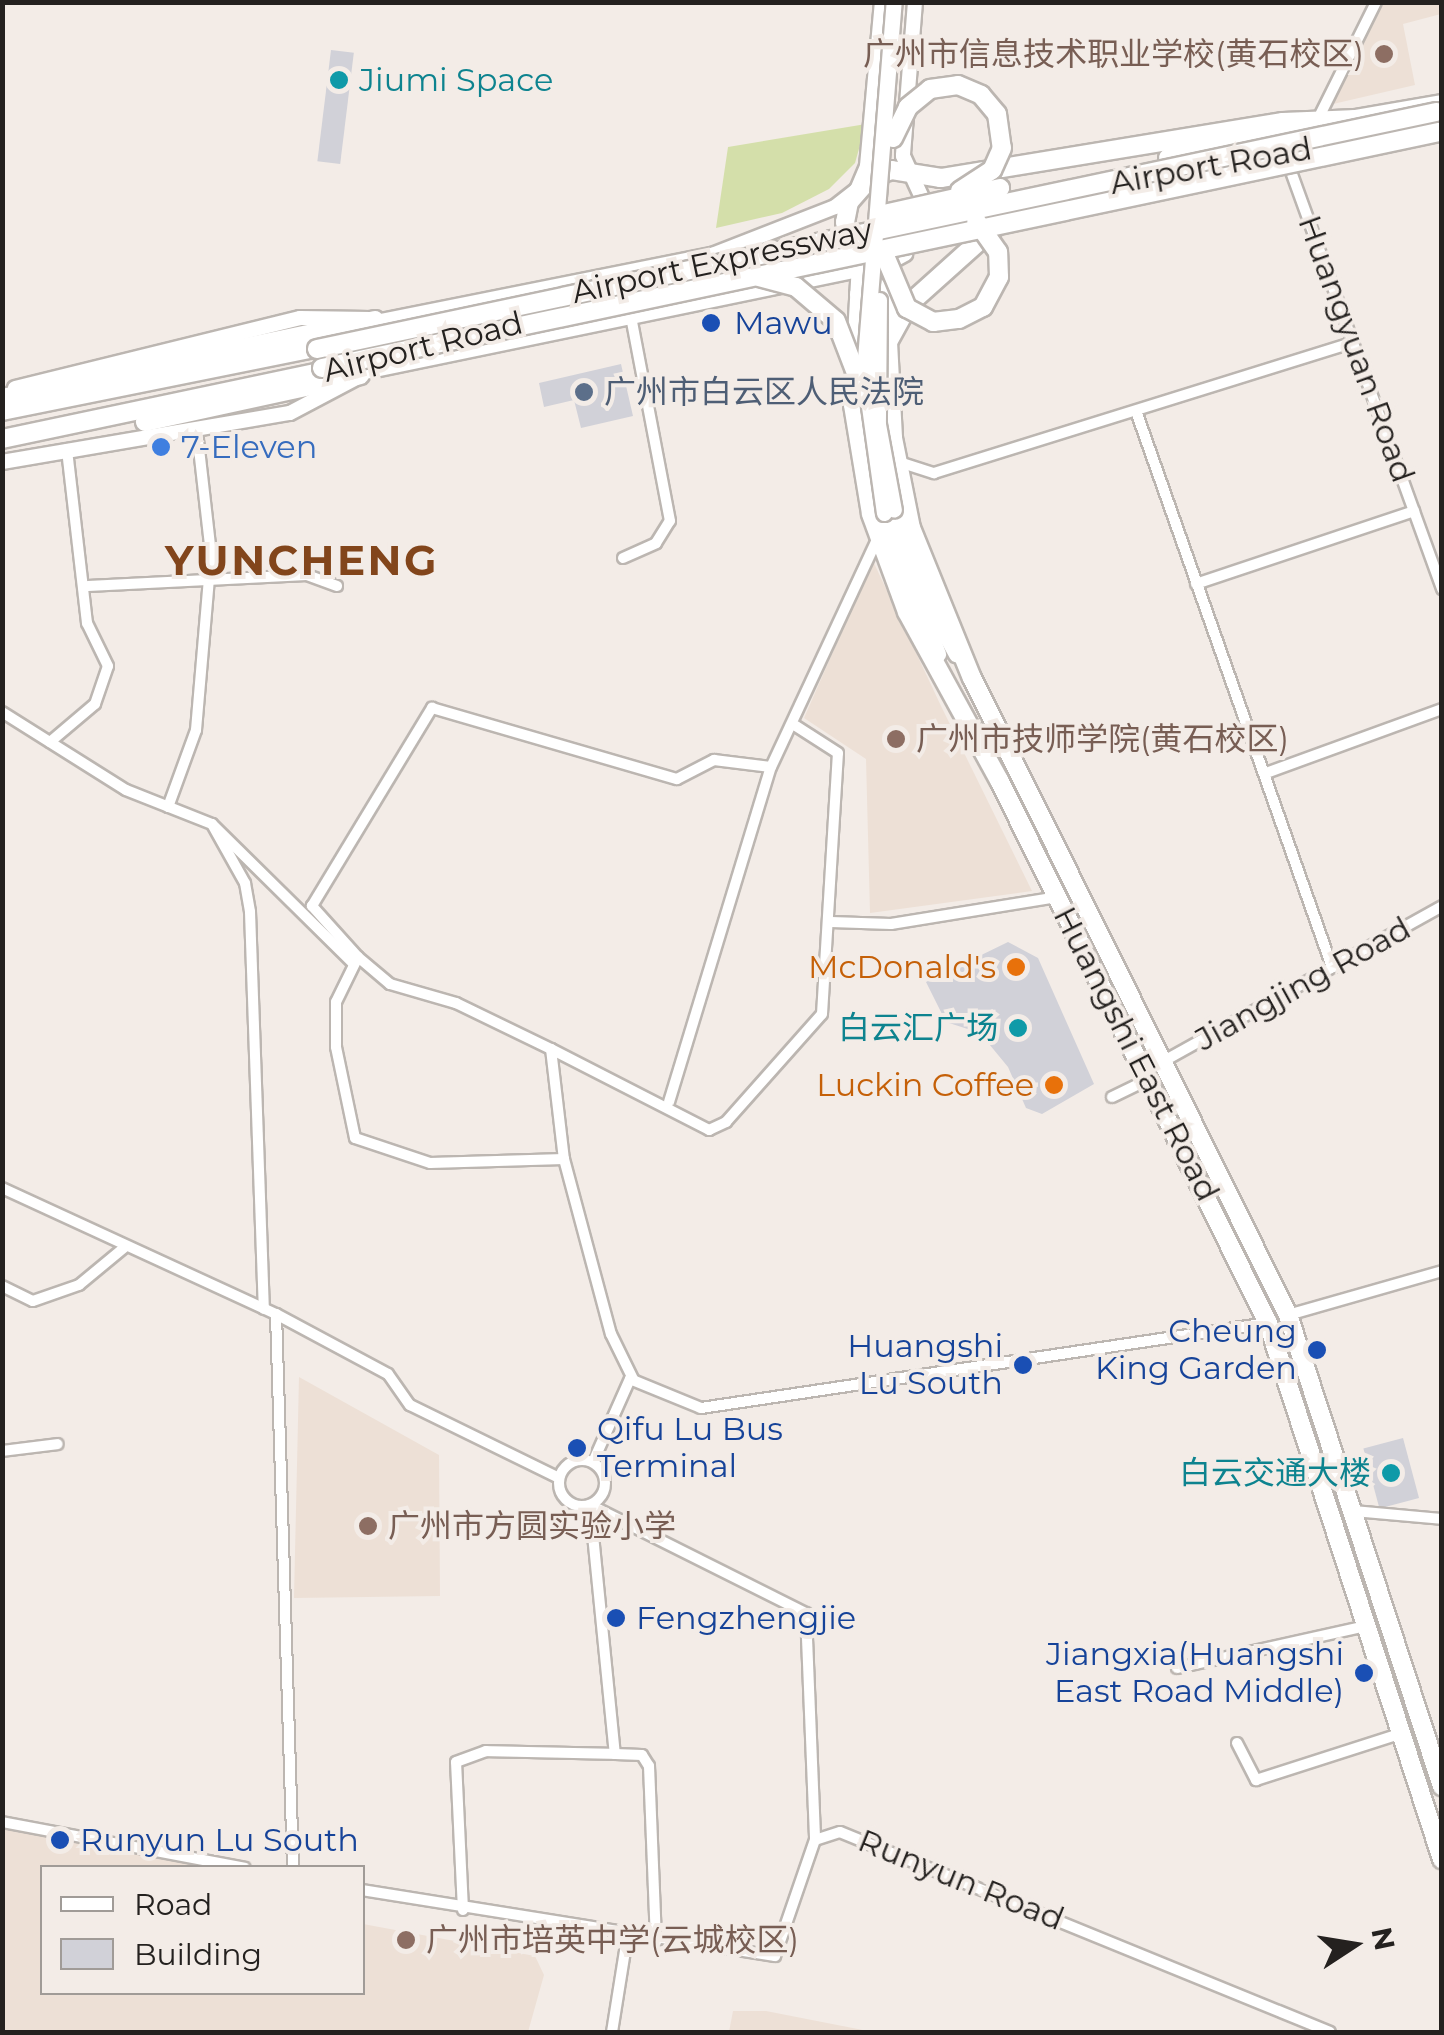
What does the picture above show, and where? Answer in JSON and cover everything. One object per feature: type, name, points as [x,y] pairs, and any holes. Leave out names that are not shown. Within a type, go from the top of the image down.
[{"type":"highway","points":[[893,138],[908,107],[930,89],[966,87],[990,104],[1002,132],[996,162],[945,206],[984,227],[998,252],[996,287],[974,314],[933,322],[906,308],[873,255],[846,238],[857,190],[882,171],[916,177]]},
{"type":"highway","name":"Airport Road","points":[[1169,165],[1357,119],[1442,108]]},
{"type":"highway","name":"Airport Expressway","points":[[2,413],[1442,108]]},
{"type":"highway","name":"Airport Road","points":[[916,177],[998,169],[1319,118],[1357,119]]},
{"type":"highway","name":"Airport Road","points":[[1006,218],[1442,135]]},
{"type":"highway","name":"Airport Expressway","points":[[2,437],[1442,135]]},
{"type":"highway","name":"Airport Road","points":[[547,310],[945,206],[1169,165],[1314,147],[1370,150]]},
{"type":"highway","points":[[972,678],[917,548],[896,461],[888,342],[909,304],[1006,218],[989,192],[998,169]]},
{"type":"highway","name":"Airport Road","points":[[2,437],[310,374],[402,341],[739,274],[945,206]]},
{"type":"highway","points":[[873,255],[859,294],[855,423],[878,538],[906,612],[951,687]]},
{"type":"highway","points":[[739,274],[788,284],[826,309],[845,334],[864,394]]},
{"type":"highway","points":[[859,294],[874,286],[890,298]]},
{"type":"highway","points":[[2,396],[375,320]]},
{"type":"highway","points":[[856,346],[874,334],[888,342]]},
{"type":"highway","name":"Airport Road","points":[[2,413],[310,348],[402,341]]},
{"type":"highway","points":[[2,450],[360,375]]},
{"type":"highway","name":"Huangshi East Road","points":[[972,678],[1288,1315],[1441,1782]]},
{"type":"highway","name":"Huangshi East Road","points":[[951,687],[1150,1078],[1268,1323],[1442,1859]]},
{"type":"main road","points":[[310,348],[375,320],[712,254],[807,222],[857,190],[874,108],[882,2]]},
{"type":"main road","points":[[873,255],[894,2]]},
{"type":"main road","points":[[873,255],[893,138],[904,2]]},
{"type":"main road","points":[[310,374],[360,375],[724,295],[873,255],[887,264],[905,254],[923,235],[929,204],[903,156],[915,2]]},
{"type":"main road","points":[[874,108],[906,112]]},
{"type":"main road","points":[[923,235],[1006,218]]},
{"type":"main road","points":[[712,254],[723,265],[724,295]]},
{"type":"main road","points":[[888,342],[890,298],[905,254]]},
{"type":"main road","name":"Huangshi East Road","points":[[873,255],[864,394],[889,512],[951,687]]},
{"type":"main road","name":"Huangshi East Road","points":[[873,255],[876,391],[889,512],[928,604],[972,678]]},
{"type":"main road","points":[[2,396],[300,318],[375,320]]},
{"type":"main road","points":[[2,462],[197,431],[310,406],[360,375],[402,341]]},
{"type":"street","points":[[1319,118],[1376,2]]},
{"type":"street","name":"Huangyuan Road","points":[[1289,166],[1442,589]]},
{"type":"street","points":[[623,558],[656,544],[670,520],[631,316]]},
{"type":"street","points":[[896,461],[934,473],[1352,343]]},
{"type":"street","points":[[1136,411],[1332,967]]},
{"type":"street","points":[[168,806],[196,730],[208,580],[197,431]]},
{"type":"street","points":[[50,742],[95,704],[108,666],[87,623],[88,586],[67,450]]},
{"type":"street","points":[[1196,584],[1414,510]]},
{"type":"street","points":[[669,1102],[771,767],[796,726],[878,538]]},
{"type":"street","points":[[88,586],[306,574],[337,586]]},
{"type":"street","points":[[355,960],[312,906],[432,708],[677,778],[714,760],[771,767]]},
{"type":"street","points":[[1266,773],[1442,709]]},
{"type":"street","points":[[2,712],[168,806],[212,824],[355,960],[390,984],[456,1003],[669,1102],[709,1130],[726,1122],[822,1014],[831,922],[838,753],[796,726]]},
{"type":"street","points":[[212,824],[245,883],[250,912],[264,1309]]},
{"type":"street","points":[[831,922],[892,924],[1058,897]]},
{"type":"street","name":"Jiangjing Road","points":[[1164,1061],[1442,906]]},
{"type":"street","points":[[355,960],[336,1002],[336,1047],[355,1138],[430,1163],[564,1158]]},
{"type":"street","points":[[551,1048],[564,1158],[611,1334],[633,1379],[700,1408],[1268,1323]]},
{"type":"street","points":[[1112,1097],[1150,1078]]},
{"type":"street","points":[[2,1188],[276,1314],[388,1374],[410,1405],[559,1478],[569,1502],[590,1505],[806,1613],[816,1840]]},
{"type":"street","points":[[2,1286],[33,1301],[79,1285],[125,1247]]},
{"type":"street","points":[[1288,1315],[1442,1271]]},
{"type":"street","points":[[276,1314],[294,1865]]},
{"type":"street","points":[[593,1462],[633,1379]]},
{"type":"street","points":[[2,1451],[58,1444]]},
{"type":"street","points":[[559,1478],[573,1461],[593,1462]]},
{"type":"street","points":[[593,1462],[605,1482],[590,1505],[615,1754]]},
{"type":"street","points":[[1353,1511],[1442,1519]]},
{"type":"street","points":[[1177,1668],[1367,1626]]},
{"type":"street","points":[[1238,1743],[1256,1780],[1402,1732]]},
{"type":"street","points":[[463,1910],[456,1762],[486,1751],[642,1755],[649,1766],[656,1942]]},
{"type":"street","points":[[2,1822],[228,1865]]},
{"type":"street","name":"Runyun Road","points":[[365,1891],[627,1938],[775,1956],[816,1840],[840,1832],[1330,2032]]},
{"type":"street","points":[[612,2032],[627,1938]]},
{"type":"shaded area","name":"广州市信息技术职业学校(黄石校区)","points":[[1384,3],[1441,3],[1441,14],[1403,24],[1415,85],[1333,104]]},
{"type":"shaded area","name":"广州市技师学院(黄石校区)","points":[[873,561],[1032,891],[870,913],[866,759],[804,718]]},
{"type":"shaded area","name":"广州市方圆实验小学","points":[[299,1377],[439,1455],[440,1596],[294,1598]]},
{"type":"shaded area","name":"广州市培英中学(云城校区)","points":[[3,1829],[195,1865],[40,1865],[40,1995],[365,1995],[365,1924],[535,1956],[544,1975],[528,2032],[3,2032]]},
{"type":"shaded area","points":[[733,2011],[766,2011],[873,2032],[729,2032]]},
{"type":"green space","points":[[866,124],[855,163],[829,189],[782,213],[716,228],[728,147]]},
{"type":"building","name":"Jiumi Space","points":[[331,50],[354,53],[340,164],[317,161]]},
{"type":"building","name":"广州市白云区人民法院","points":[[621,364],[633,416],[581,428],[574,400],[544,407],[539,383]]},
{"type":"building","name":"白云汇广场","points":[[1008,942],[1038,958],[1094,1084],[1042,1114],[1026,1108],[1008,1067],[980,1033],[946,1022],[926,982]]},
{"type":"building","name":"白云交通大楼","points":[[1403,1438],[1419,1498],[1379,1508],[1363,1449]]},
{"type":"place","name":"广州市信息技术职业学校(黄石校区)","points":[[1384,54]]},
{"type":"place","name":"Jiumi Space","points":[[339,80]]},
{"type":"place","name":"Mawu","points":[[711,323]]},
{"type":"place","name":"广州市白云区人民法院","points":[[584,392]]},
{"type":"place","name":"7-Eleven","points":[[161,447]]},
{"type":"place","name":"广州市技师学院(黄石校区)","points":[[896,739]]},
{"type":"place","name":"McDonald's","points":[[1016,967]]},
{"type":"place","name":"白云汇广场","points":[[1018,1028]]},
{"type":"place","name":"Luckin Coffee","points":[[1054,1085]]},
{"type":"place","name":"Cheung King Garden","points":[[1317,1350]]},
{"type":"place","name":"Huangshi Lu South","points":[[1023,1365]]},
{"type":"place","name":"Qifu Lu Bus Terminal","points":[[577,1448]]},
{"type":"place","name":"白云交通大楼","points":[[1391,1473]]},
{"type":"place","name":"广州市方圆实验小学","points":[[368,1526]]},
{"type":"place","name":"Fengzhengjie","points":[[616,1618]]},
{"type":"place","name":"Jiangxia(Huangshi East Road Middle)","points":[[1364,1673]]},
{"type":"place","name":"Runyun Lu South","points":[[60,1840]]},
{"type":"place","name":"广州市培英中学(云城校区)","points":[[406,1940]]},
{"type":"district","name":"YUNCHENG","points":[[302,560]]}]
